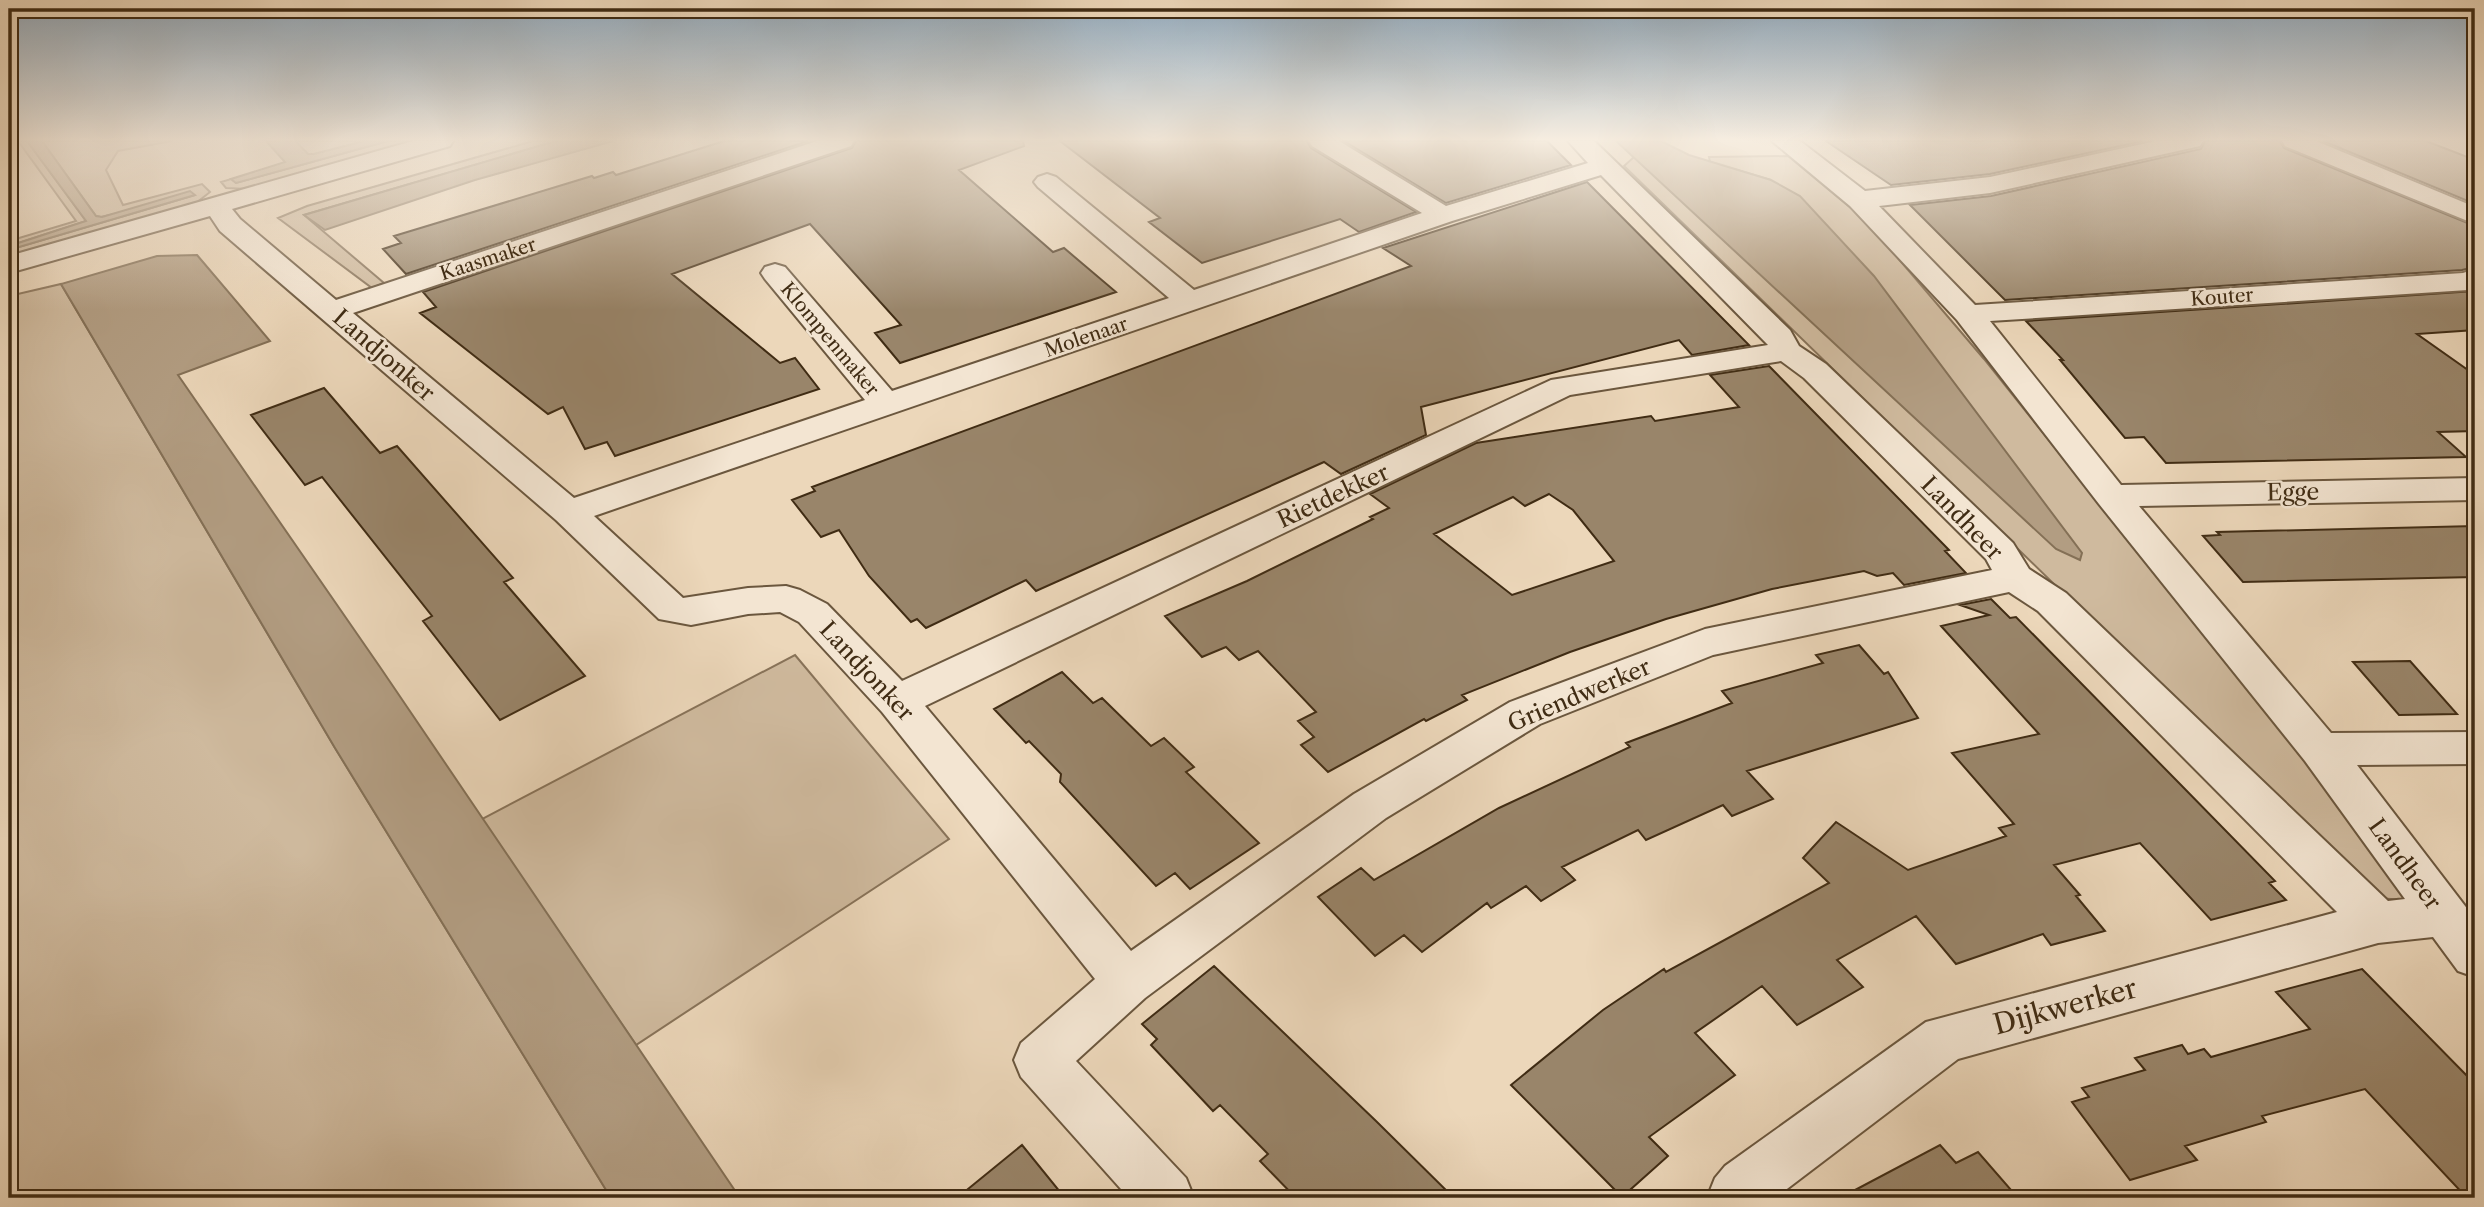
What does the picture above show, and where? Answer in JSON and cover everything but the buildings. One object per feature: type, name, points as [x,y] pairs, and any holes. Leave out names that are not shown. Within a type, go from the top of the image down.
[{"type":"street","points":[[9,265],[243,197]]},
{"type":"street","name":"Kaasmaker","points":[[334,310],[673,197]]},
{"type":"street","points":[[1063,197],[1190,301]]},
{"type":"street","points":[[1414,197],[1443,215]]},
{"type":"street","name":"Molenaar","points":[[569,512],[1443,215],[1485,197]]},
{"type":"street","name":"Landheer","points":[[1637,197],[1779,336],[1787,351],[1815,370],[2000,552],[2014,578],[2052,602],[2378,922]]},
{"type":"street","name":"Landheer","points":[[1856,197],[1968,314],[2111,496],[2320,749],[2475,956]]},
{"type":"street","points":[[1859,200],[1882,197]]},
{"type":"street","points":[[2430,197],[2475,216]]},
{"type":"street","name":"Landjonker","points":[[216,205],[230,225],[334,310],[366,342],[569,512],[673,610],[691,612],[748,601],[786,599],[813,613],[897,701],[1127,982]]},
{"type":"street","name":"Klompenmaker","points":[[775,273],[886,405]]},
{"type":"street","name":"Kouter","points":[[1968,314],[2454,282],[2475,278]]},
{"type":"street","name":"Rietdekker","points":[[897,701],[1562,387],[1787,351]]},
{"type":"street","name":"Egge","points":[[2111,496],[2475,489]]},
{"type":"street","name":"Griendwerker","points":[[1127,982],[1370,806],[1525,713],[1705,643],[2014,578]]},
{"type":"street","points":[[2320,749],[2475,748]]},
{"type":"street","name":"Dijkwerker","points":[[1735,1198],[1745,1186],[1944,1039],[2378,922],[2443,916]]},
{"type":"street","points":[[1127,982],[1040,1060],[1166,1198]]},
{"type":"shaded area","points":[[59,197],[69,197],[86,221],[9,246],[9,241],[76,221]]},
{"type":"shaded area","points":[[69,197],[83,197],[96,216],[102,217],[169,197],[187,197],[9,250],[9,246],[86,221]]},
{"type":"shaded area","points":[[83,197],[119,197],[123,205],[152,197],[185,197],[101,217],[96,216]]},
{"type":"shaded area","points":[[187,197],[203,197],[196,203],[9,258],[9,250]]},
{"type":"shaded area","points":[[337,197],[364,197],[304,215],[384,283],[372,288],[278,218]]},
{"type":"shaded area","points":[[364,197],[423,197],[325,230],[304,215]]},
{"type":"shaded area","points":[[1656,197],[1838,197],[1852,209],[1885,243],[1984,359],[2402,882],[2405,900],[2377,898]]},
{"type":"shaded area","points":[[1677,197],[1801,197],[1874,276],[2082,553],[2080,560],[2056,549]]},
{"type":"shaded area","points":[[197,255],[270,341],[178,375],[380,667],[740,1198],[611,1198],[335,748],[61,284],[157,256]]},
{"type":"shaded area","points":[[61,284],[335,748],[611,1198],[9,1198],[9,296]]},
{"type":"shaded area","points":[[795,655],[949,839],[636,1045],[482,819]]}]
